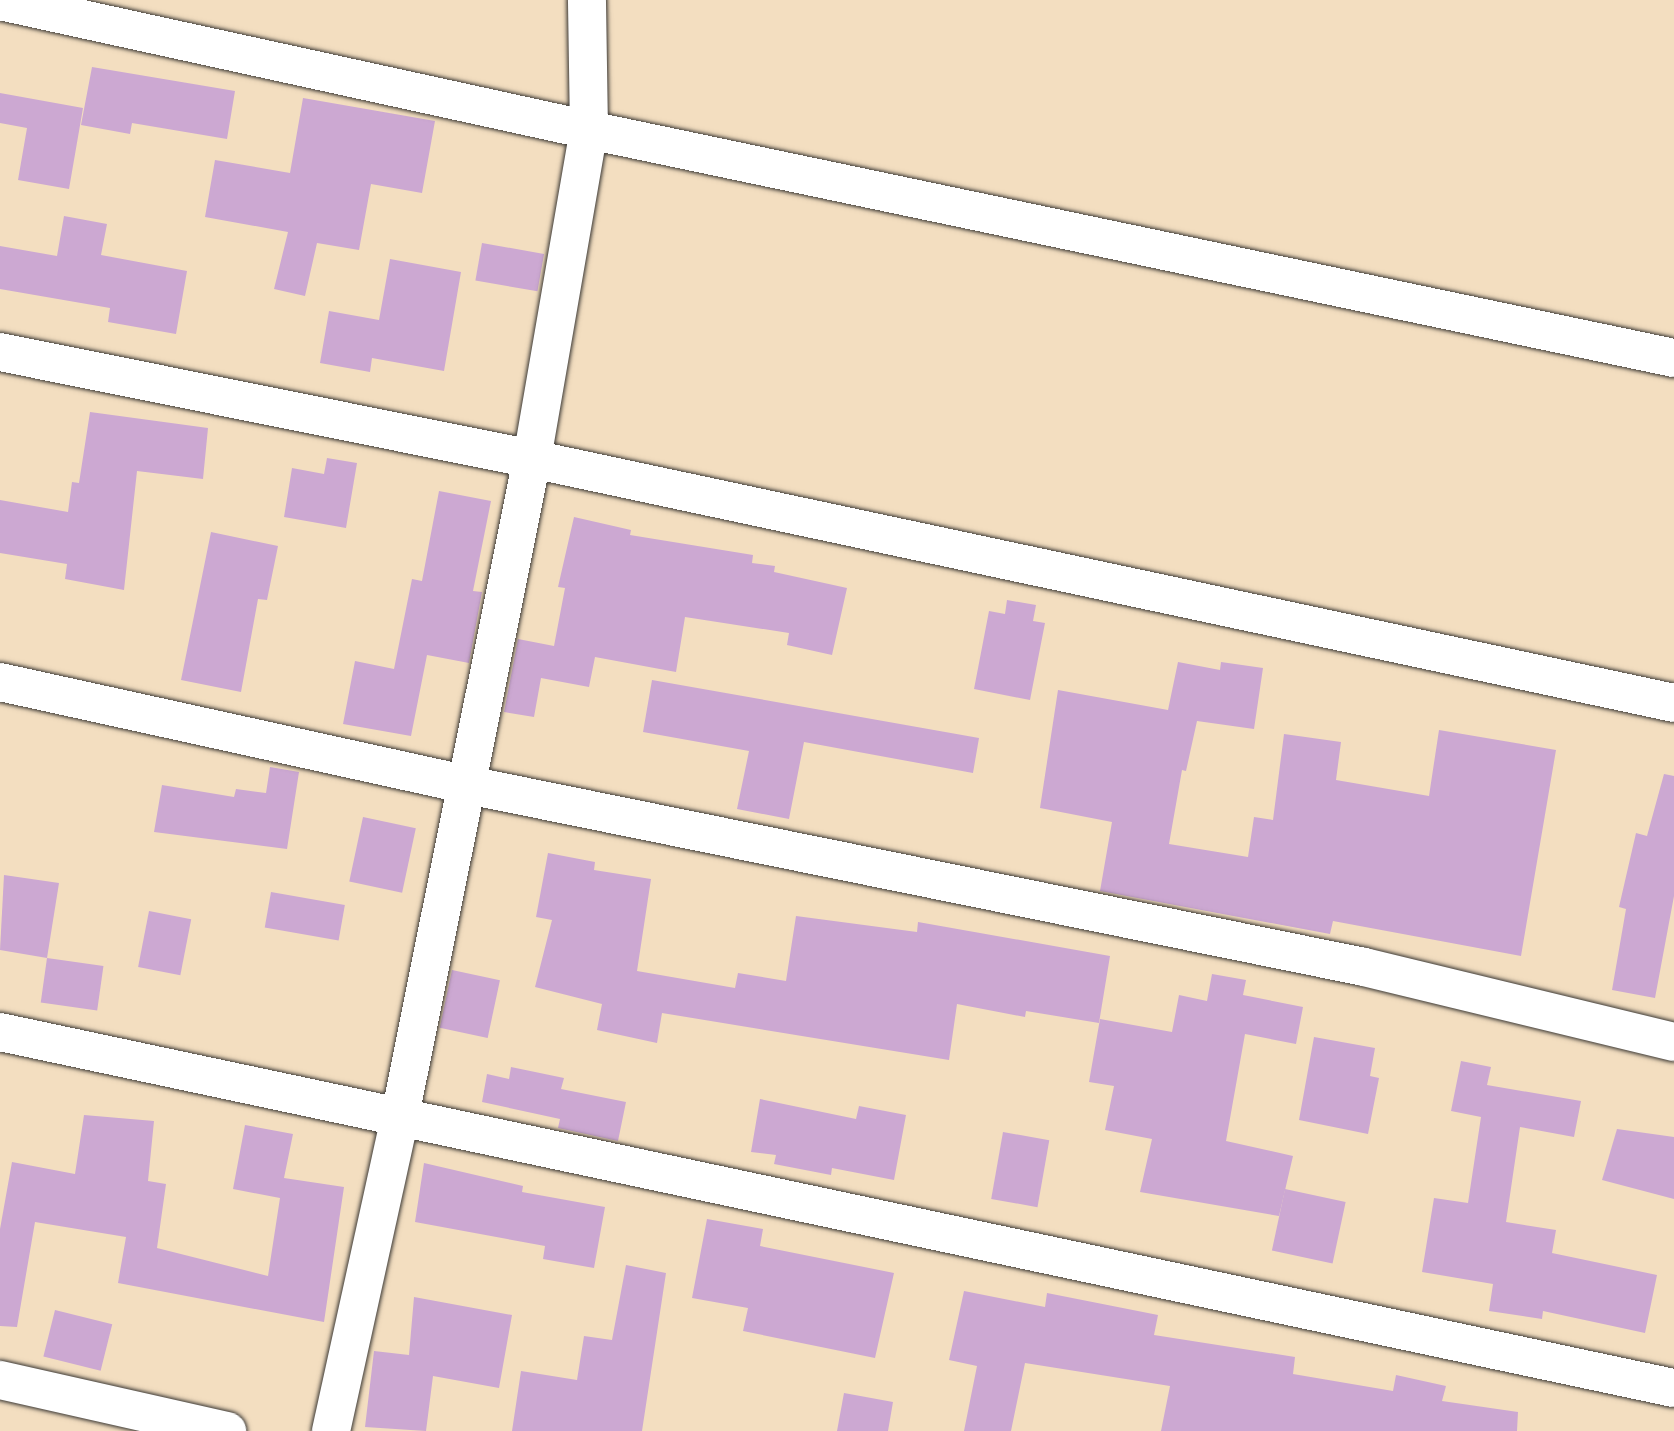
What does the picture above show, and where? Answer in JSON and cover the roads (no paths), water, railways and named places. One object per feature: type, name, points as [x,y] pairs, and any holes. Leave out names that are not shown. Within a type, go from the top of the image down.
[{"type":"street","points":[[331,1431],[400,1116],[532,459],[589,130],[587,0]]},
{"type":"street","points":[[0,1],[589,130],[1674,358]]},
{"type":"street","points":[[0,352],[532,459],[1674,703]]},
{"type":"street","points":[[0,682],[468,785],[1364,967],[1674,1042]]},
{"type":"street","points":[[0,1032],[1674,1388]]},
{"type":"street","points":[[0,1380],[227,1431]]}]
